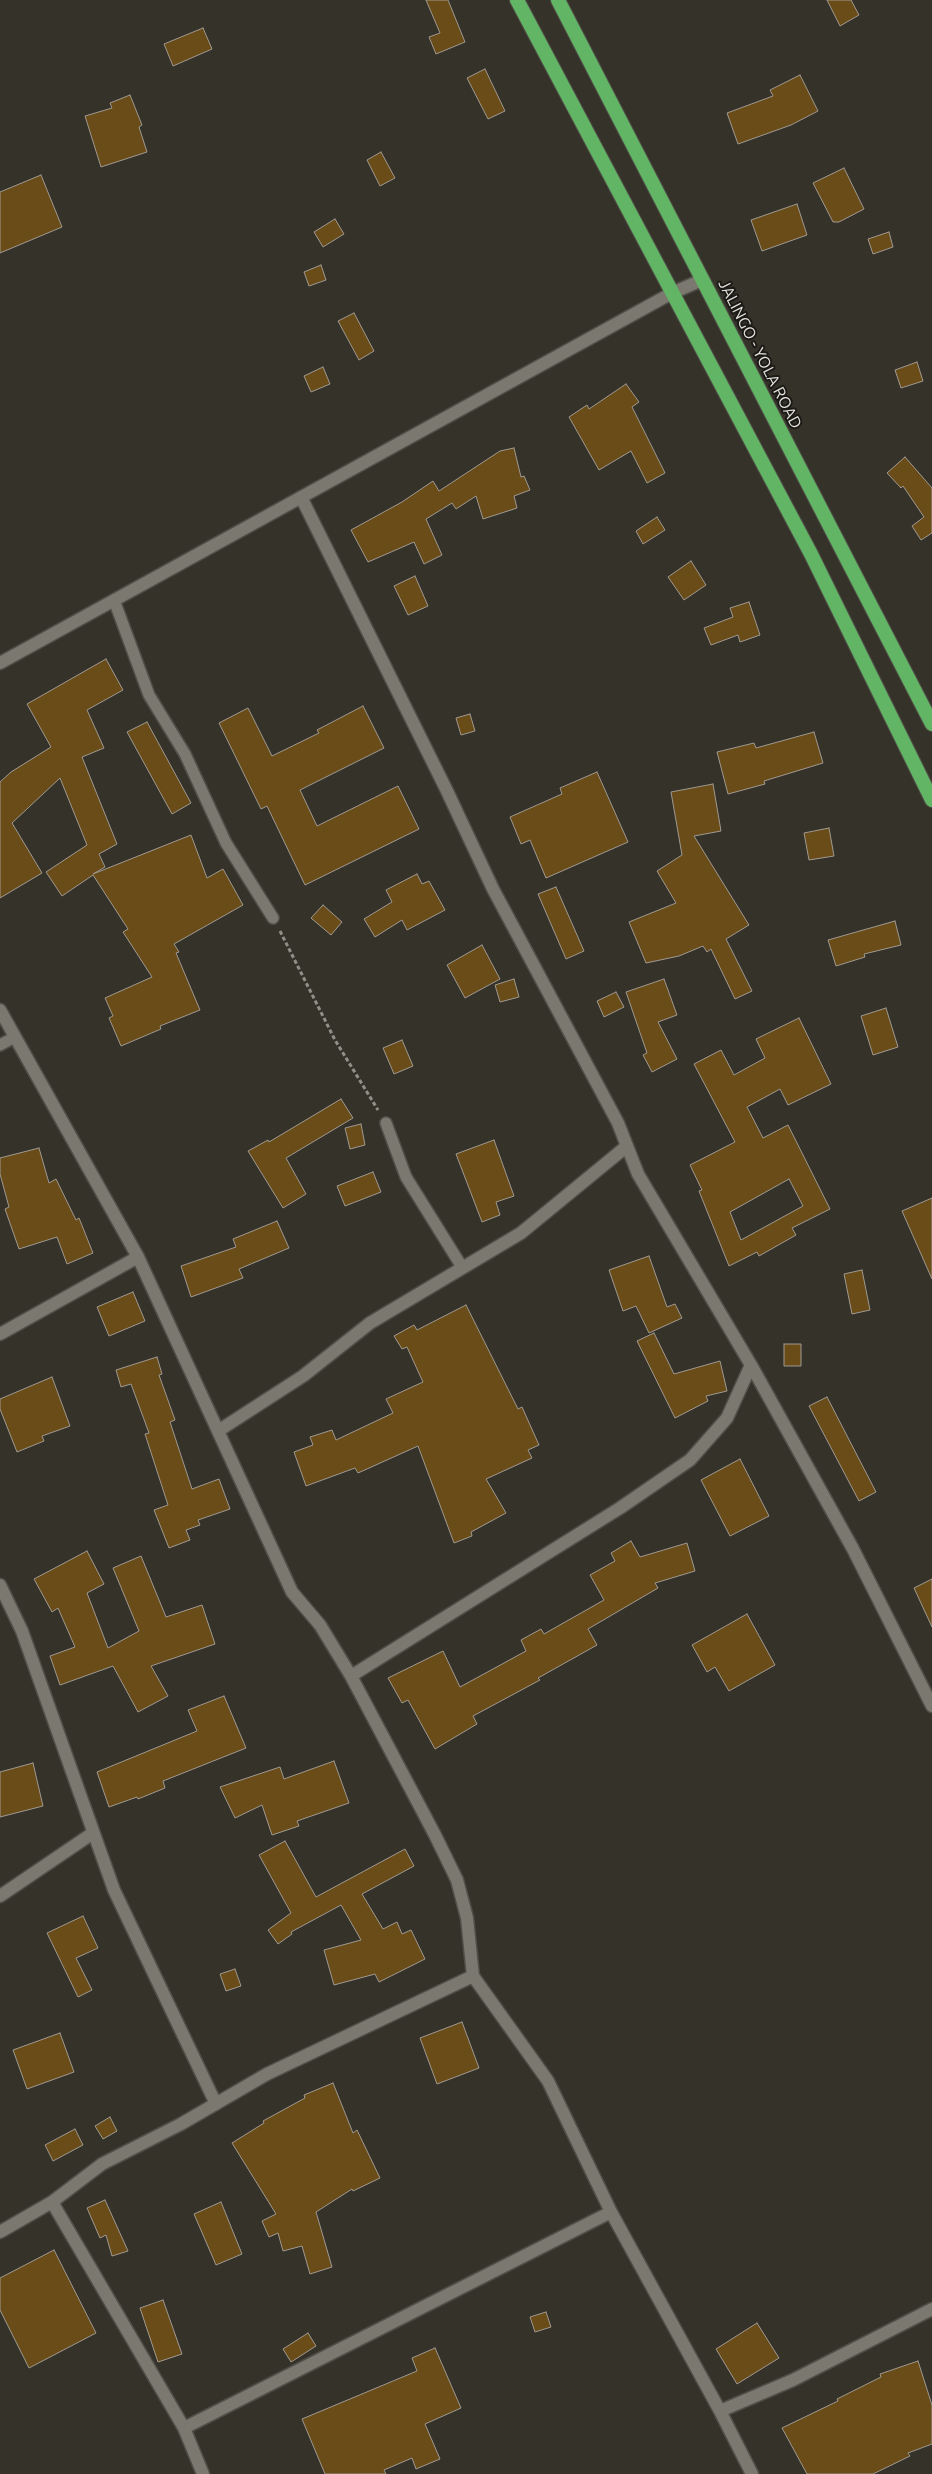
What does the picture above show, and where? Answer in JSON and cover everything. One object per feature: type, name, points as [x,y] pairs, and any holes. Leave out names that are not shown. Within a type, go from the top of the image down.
[{"type":"highway","points":[[517,0],[811,554],[932,800]]},
{"type":"highway","name":"JALINGO - YOLA ROAD","points":[[558,0],[932,724]]},
{"type":"street","points":[[0,663],[672,293],[702,280]]},
{"type":"street","points":[[301,497],[447,791],[493,889],[618,1124],[638,1174],[751,1365],[853,1548],[932,1706]]},
{"type":"street","points":[[0,1010],[138,1257],[292,1592],[320,1625],[351,1676],[457,1880],[467,1918],[474,1976],[548,2081],[611,2212],[720,2411],[752,2474]]},
{"type":"street","points":[[218,1431],[303,1376],[370,1323],[521,1233],[627,1146]]},
{"type":"street","points":[[0,1334],[138,1257]]},
{"type":"street","points":[[351,1676],[620,1508],[690,1460],[727,1418],[751,1365]]},
{"type":"street","points":[[0,1585],[22,1631],[114,1890],[216,2104]]},
{"type":"street","points":[[0,1896],[93,1833]]},
{"type":"street","points":[[0,2232],[52,2202],[102,2164],[216,2104],[267,2074],[474,1976]]},
{"type":"street","points":[[52,2202],[184,2428],[203,2474]]},
{"type":"street","points":[[184,2428],[611,2212]]},
{"type":"street","points":[[720,2411],[793,2380],[932,2309]]},
{"type":"lane","points":[[114,600],[149,695],[185,754],[226,843],[273,918]]},
{"type":"lane","points":[[0,1045],[14,1037]]},
{"type":"lane","points":[[386,1123],[406,1177],[462,1268]]},
{"type":"path","points":[[273,918],[335,1040],[386,1123]]},
{"type":"building","points":[[426,0],[448,0],[465,42],[436,54],[429,37],[440,33]]},
{"type":"building","points":[[827,0],[851,0],[859,15],[840,26]]},
{"type":"building","points":[[203,28],[212,49],[173,66],[164,44]]},
{"type":"building","points":[[485,69],[505,111],[488,119],[467,78]]},
{"type":"building","points":[[800,75],[818,111],[791,125],[738,144],[727,113],[773,96],[770,90]]},
{"type":"building","points":[[130,95],[142,125],[139,127],[147,152],[101,167],[85,116],[112,108],[110,103]]},
{"type":"building","points":[[381,152],[395,178],[380,186],[367,160]]},
{"type":"building","points":[[844,168],[864,209],[839,222],[833,222],[813,183]]},
{"type":"building","points":[[41,175],[62,227],[0,253],[0,192]]},
{"type":"building","points":[[797,204],[807,235],[762,251],[751,220]]},
{"type":"building","points":[[335,219],[344,234],[323,247],[314,232]]},
{"type":"building","points":[[889,232],[893,247],[873,254],[868,239]]},
{"type":"building","points":[[321,265],[326,280],[309,286],[304,272]]},
{"type":"building","points":[[354,313],[374,351],[359,360],[338,321]]},
{"type":"building","points":[[917,362],[923,381],[901,388],[895,370]]},
{"type":"building","points":[[323,367],[330,384],[311,392],[304,376]]},
{"type":"building","points":[[626,384],[639,402],[632,407],[665,473],[647,483],[631,451],[599,470],[569,417],[587,405],[589,409]]},
{"type":"building","points":[[514,448],[521,477],[524,476],[530,490],[514,496],[517,508],[483,519],[476,496],[456,509],[452,503],[426,519],[442,555],[424,564],[414,542],[368,562],[351,530],[402,502],[433,481],[439,491],[500,451]]},
{"type":"building","points":[[905,457],[932,488],[932,533],[921,540],[912,526],[924,517],[903,486],[901,488],[887,473]]},
{"type":"building","points":[[657,517],[665,530],[643,544],[636,531]]},
{"type":"building","points":[[691,561],[706,585],[684,600],[668,577]]},
{"type":"building","points":[[415,576],[428,606],[408,615],[394,586]]},
{"type":"building","points":[[749,602],[760,635],[740,642],[738,635],[711,645],[704,628],[733,617],[730,608]]},
{"type":"building","points":[[106,659],[123,690],[87,710],[104,748],[82,757],[117,844],[99,854],[105,867],[93,874],[191,835],[207,878],[223,869],[243,905],[174,944],[179,952],[176,953],[200,1010],[160,1026],[161,1029],[121,1046],[109,1018],[113,1016],[105,998],[152,977],[123,932],[128,929],[93,875],[62,896],[46,872],[87,845],[60,778],[12,823],[42,873],[0,898],[0,782],[11,772],[51,747],[27,704]]},
{"type":"building","points":[[363,706],[384,748],[300,790],[317,826],[398,786],[419,829],[305,885],[267,806],[261,809],[219,723],[248,708],[272,756],[319,733],[317,730]]},
{"type":"building","points":[[470,714],[475,731],[461,735],[456,718]]},
{"type":"building","points":[[147,722],[191,803],[172,814],[127,732]]},
{"type":"building","points":[[814,732],[823,763],[764,781],[765,784],[728,794],[717,752],[754,743],[756,748]]},
{"type":"building","points":[[597,772],[628,842],[546,878],[530,840],[521,844],[510,817],[562,794],[560,788]]},
{"type":"building","points":[[713,784],[721,831],[694,836],[749,925],[726,939],[752,991],[735,999],[711,949],[707,952],[703,946],[679,956],[646,963],[629,922],[676,903],[657,871],[682,855],[671,792]]},
{"type":"building","points":[[829,828],[834,856],[809,860],[804,833]]},
{"type":"building","points":[[417,874],[422,884],[429,881],[445,910],[407,930],[402,920],[375,937],[364,919],[392,902],[386,890]]},
{"type":"building","points":[[556,887],[584,951],[566,959],[538,894]]},
{"type":"building","points":[[323,905],[342,922],[331,935],[311,918]]},
{"type":"building","points":[[895,921],[901,945],[864,954],[865,957],[836,966],[828,940]]},
{"type":"building","points":[[482,945],[500,979],[465,998],[447,965]]},
{"type":"building","points":[[514,979],[519,997],[500,1002],[495,985]]},
{"type":"building","points":[[664,979],[677,1015],[658,1022],[677,1059],[652,1072],[643,1055],[647,1053],[626,992]]},
{"type":"building","points":[[616,992],[624,1007],[604,1017],[597,1001]]},
{"type":"building","points":[[886,1008],[898,1047],[873,1055],[861,1016]]},
{"type":"building","points":[[799,1018],[831,1084],[788,1105],[780,1089],[747,1107],[763,1138],[788,1125],[830,1209],[792,1228],[796,1235],[759,1256],[757,1252],[729,1266],[699,1191],[702,1190],[690,1165],[735,1142],[694,1064],[721,1050],[734,1075],[765,1058],[756,1039]],"holes":[[[789,1179],[803,1206],[741,1240],[730,1212]]]},
{"type":"building","points":[[402,1040],[413,1066],[394,1074],[383,1048]]},
{"type":"building","points":[[341,1099],[353,1118],[286,1158],[306,1194],[283,1208],[248,1151],[268,1140],[269,1142]]},
{"type":"building","points":[[361,1124],[365,1145],[350,1149],[345,1128]]},
{"type":"building","points":[[494,1140],[514,1196],[496,1202],[500,1215],[482,1222],[456,1154]]},
{"type":"building","points":[[39,1148],[49,1183],[56,1179],[76,1220],[79,1218],[93,1253],[67,1264],[57,1237],[19,1249],[5,1209],[9,1207],[0,1174],[0,1158]]},
{"type":"building","points":[[373,1172],[381,1192],[345,1206],[337,1186]]},
{"type":"building","points":[[932,1198],[932,1279],[902,1211]]},
{"type":"building","points":[[277,1221],[289,1248],[239,1269],[243,1278],[191,1297],[181,1266],[236,1247],[233,1239]]},
{"type":"building","points":[[649,1256],[667,1307],[675,1304],[682,1318],[649,1333],[636,1306],[623,1311],[609,1270]]},
{"type":"building","points":[[862,1270],[870,1310],[852,1314],[844,1274]]},
{"type":"building","points":[[133,1292],[145,1321],[109,1336],[97,1307]]},
{"type":"building","points":[[466,1305],[518,1409],[522,1407],[539,1445],[528,1450],[532,1458],[486,1479],[506,1513],[471,1532],[472,1536],[454,1543],[418,1446],[358,1473],[355,1468],[306,1486],[294,1452],[313,1445],[310,1437],[332,1430],[336,1440],[393,1413],[386,1399],[423,1382],[407,1347],[402,1349],[394,1336],[414,1325],[417,1330]]},
{"type":"building","points":[[654,1333],[674,1374],[720,1361],[727,1391],[706,1396],[708,1401],[675,1418],[637,1341]]},
{"type":"building","points":[[784,1344],[801,1344],[801,1366],[784,1366]]},
{"type":"building","points":[[157,1357],[162,1374],[159,1375],[175,1420],[170,1422],[192,1489],[219,1479],[230,1509],[198,1520],[200,1525],[186,1530],[190,1540],[169,1548],[154,1510],[168,1505],[145,1434],[149,1433],[131,1384],[121,1387],[116,1370]]},
{"type":"building","points":[[52,1377],[70,1426],[42,1436],[44,1441],[17,1452],[0,1409],[0,1399]]},
{"type":"building","points":[[827,1397],[876,1492],[859,1501],[809,1406]]},
{"type":"building","points":[[740,1459],[769,1516],[730,1536],[701,1480]]},
{"type":"building","points":[[631,1541],[640,1557],[687,1543],[695,1571],[655,1583],[658,1588],[588,1629],[597,1645],[538,1678],[540,1680],[473,1716],[477,1724],[435,1749],[408,1700],[402,1703],[388,1678],[443,1651],[460,1687],[526,1651],[521,1640],[541,1629],[544,1634],[604,1600],[590,1575],[615,1561],[611,1553]]},
{"type":"building","points":[[87,1551],[104,1584],[87,1593],[108,1648],[139,1631],[113,1568],[141,1556],[166,1617],[202,1605],[215,1644],[151,1666],[168,1696],[138,1712],[113,1666],[60,1685],[50,1656],[75,1647],[58,1608],[52,1612],[34,1579]]},
{"type":"building","points":[[932,1579],[932,1627],[914,1588]]},
{"type":"building","points":[[747,1614],[775,1665],[729,1691],[715,1667],[707,1672],[692,1645]]},
{"type":"building","points":[[224,1696],[246,1748],[163,1781],[165,1788],[138,1799],[137,1797],[109,1807],[97,1772],[197,1731],[188,1710]]},
{"type":"building","points":[[334,1761],[349,1803],[297,1821],[299,1826],[272,1835],[262,1805],[235,1818],[220,1787],[280,1767],[284,1779]]},
{"type":"building","points":[[33,1763],[43,1806],[0,1817],[0,1772]]},
{"type":"building","points":[[285,1841],[316,1897],[405,1849],[414,1866],[362,1894],[383,1929],[397,1922],[402,1934],[411,1930],[425,1959],[379,1982],[375,1974],[334,1985],[324,1950],[361,1940],[341,1905],[291,1932],[292,1934],[278,1944],[268,1930],[291,1913],[259,1855]]},
{"type":"building","points":[[83,1916],[98,1948],[76,1958],[92,1990],[78,1997],[47,1933]]},
{"type":"building","points":[[235,1969],[241,1986],[226,1991],[220,1974]]},
{"type":"building","points":[[462,2022],[479,2068],[437,2084],[420,2038]]},
{"type":"building","points":[[60,2033],[74,2072],[27,2089],[13,2050]]},
{"type":"building","points":[[333,2083],[353,2133],[357,2130],[380,2178],[353,2191],[352,2189],[316,2212],[332,2267],[310,2274],[302,2246],[283,2251],[278,2233],[269,2237],[262,2221],[276,2214],[232,2143],[264,2123],[263,2121],[305,2098],[304,2095]]},
{"type":"building","points":[[110,2117],[117,2131],[103,2139],[95,2126]]},
{"type":"building","points":[[75,2129],[83,2145],[53,2161],[45,2145]]},
{"type":"building","points":[[105,2200],[128,2251],[112,2256],[106,2235],[100,2238],[87,2208]]},
{"type":"building","points":[[221,2202],[242,2254],[216,2265],[194,2214]]},
{"type":"building","points":[[54,2250],[96,2333],[29,2368],[0,2310],[0,2278]]},
{"type":"building","points":[[163,2300],[182,2354],[158,2362],[140,2308]]},
{"type":"building","points":[[546,2312],[551,2327],[535,2332],[530,2317]]},
{"type":"building","points":[[757,2323],[779,2358],[737,2384],[716,2349]]},
{"type":"building","points":[[308,2333],[316,2346],[291,2362],[283,2349]]},
{"type":"building","points":[[435,2348],[461,2408],[425,2424],[440,2459],[416,2469],[412,2458],[384,2470],[386,2474],[325,2474],[302,2419],[417,2371],[412,2358]]},
{"type":"building","points":[[918,2361],[932,2405],[932,2444],[908,2453],[910,2456],[873,2474],[807,2474],[782,2428],[838,2401],[837,2399],[881,2377],[880,2374]]}]
